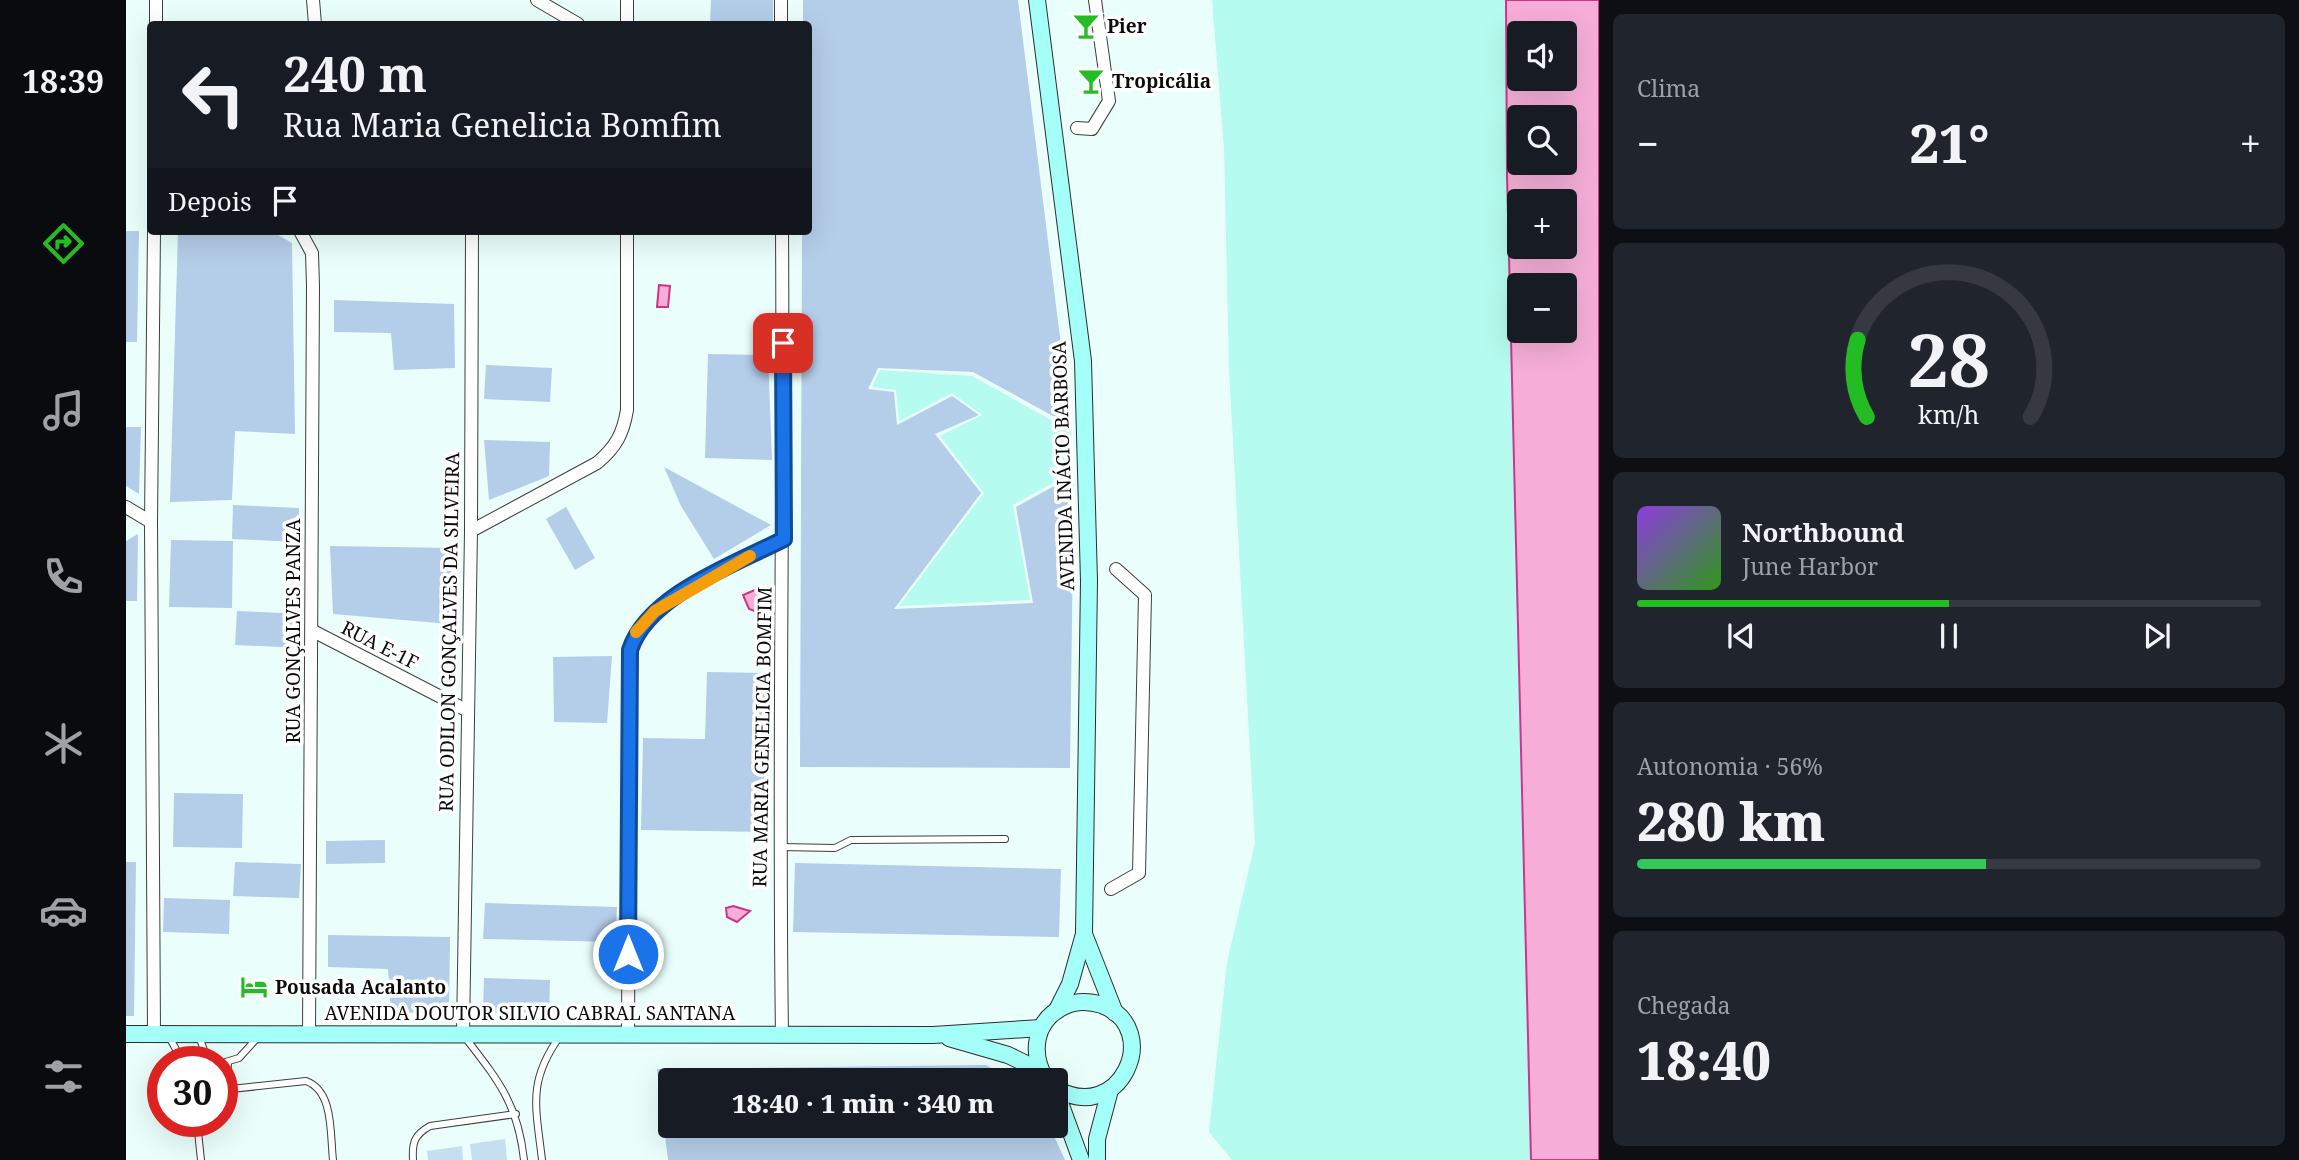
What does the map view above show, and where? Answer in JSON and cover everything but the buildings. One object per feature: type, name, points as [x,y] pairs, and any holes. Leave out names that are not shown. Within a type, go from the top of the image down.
[{"type":"main road","name":"AVENIDA INÁCIO BARBOSA","points":[[1037,0],[1083,361],[1089,581],[1084,934],[1070,984],[1057,1010],[1041,1028]]},
{"type":"main road","name":"AVENIDA INÁCIO BARBOSA","points":[[1084,934],[1132,1046],[1127,1071],[1111,1090]]},
{"type":"main road","points":[[1057,1010],[1080,1002],[1093,1002],[1116,1013]]},
{"type":"main road","name":"AVENIDA DOUTOR SILVIO CABRAL SANTANA","points":[[126,1034],[933,1035],[1041,1028]]},
{"type":"main road","points":[[1041,1028],[1036,1049],[1042,1068]]},
{"type":"main road","name":"AVENIDA DOUTOR SILVIO CABRAL SANTANA","points":[[933,1035],[970,1042],[1028,1068]]},
{"type":"main road","points":[[1068,1095],[1088,1098],[1111,1090]]},
{"type":"main road","points":[[1097,1160],[1097,1139],[1111,1090]]},
{"type":"main road","points":[[1068,1124],[1081,1160]]},
{"type":"street","points":[[156,0],[156,21]]},
{"type":"street","points":[[313,0],[315,21]]},
{"type":"street","points":[[537,0],[573,21]]},
{"type":"street","points":[[627,0],[627,21]]},
{"type":"street","points":[[781,0],[781,21]]},
{"type":"street","points":[[1077,128],[1092,129],[1109,101],[1095,0]]},
{"type":"street","points":[[154,235],[150,522],[160,1034]]},
{"type":"street","name":"RUA GONÇALVES PANZA","points":[[302,235],[312,253],[313,632],[309,1034]]},
{"type":"street","name":"RUA ODILON GONÇALVES DA SILVEIRA","points":[[463,1034],[471,531],[472,235]]},
{"type":"street","points":[[471,531],[597,463],[612,449],[623,432],[627,410],[628,235]]},
{"type":"street","name":"RUA MARIA GENELICIA BOMFIM","points":[[782,235],[784,539],[779,847],[782,1034]]},
{"type":"street","points":[[126,507],[150,522]]},
{"type":"street","points":[[628,1033],[630,650],[636,631],[655,611],[690,588],[784,539]]},
{"type":"street","points":[[1111,889],[1139,873],[1145,595],[1116,569]]},
{"type":"street","name":"RUA E-1F","points":[[313,632],[468,711]]},
{"type":"lane","points":[[779,847],[835,848],[851,840],[1005,839]]},
{"type":"lane","points":[[198,1033],[203,1046]]},
{"type":"lane","points":[[238,1055],[253,1046],[261,1033]]},
{"type":"lane","points":[[160,1034],[170,1046]]},
{"type":"lane","points":[[463,1034],[500,1081],[516,1114],[524,1160]]},
{"type":"lane","points":[[542,1160],[536,1084],[544,1059],[561,1034]]},
{"type":"lane","points":[[238,1088],[306,1081],[313,1083],[325,1098],[333,1160]]},
{"type":"lane","points":[[413,1160],[412,1144],[418,1133],[430,1126],[516,1114]]},
{"type":"lane","points":[[199,1137],[201,1160]]},
{"type":"shaded area","points":[[711,0],[773,0],[773,21],[710,21]]},
{"type":"shaded area","points":[[803,0],[1018,0],[1071,426],[973,372],[878,368],[868,389],[894,392],[897,425],[952,396],[979,415],[935,434],[981,493],[894,609],[1033,603],[1016,507],[1074,475],[1070,768],[800,767],[802,235],[812,235],[812,21],[803,21]]},
{"type":"shaded area","points":[[1506,0],[1599,0],[1599,1160],[1531,1160],[1511,343],[1577,343],[1577,273],[1509,273],[1509,259],[1577,259],[1577,189],[1507,189],[1507,175],[1577,175],[1577,105],[1507,105],[1507,174]]},
{"type":"shaded area","points":[[126,231],[139,231],[137,342],[126,342]]},
{"type":"shaded area","points":[[178,235],[278,235],[292,243],[295,434],[235,431],[232,500],[170,502]]},
{"type":"shaded area","points":[[659,285],[670,286],[668,307],[657,307]]},
{"type":"shaded area","points":[[334,300],[454,304],[455,368],[394,370],[391,333],[334,332]]},
{"type":"shaded area","points":[[708,354],[768,355],[772,460],[705,458]]},
{"type":"shaded area","points":[[486,365],[552,368],[550,402],[484,399]]},
{"type":"shaded area","points":[[126,427],[141,427],[139,494],[126,486]]},
{"type":"shaded area","points":[[484,440],[550,442],[549,476],[489,500]]},
{"type":"shaded area","points":[[664,467],[771,525],[714,559],[681,506]]},
{"type":"shaded area","points":[[233,505],[299,508],[298,542],[232,539]]},
{"type":"shaded area","points":[[566,507],[595,558],[575,570],[546,519]]},
{"type":"shaded area","points":[[138,534],[137,601],[126,601],[126,541]]},
{"type":"shaded area","points":[[171,540],[233,541],[232,608],[169,607]]},
{"type":"shaded area","points":[[330,546],[452,548],[450,624],[333,614]]},
{"type":"shaded area","points":[[755,590],[761,594],[760,613],[749,609],[743,595]]},
{"type":"shaded area","points":[[237,611],[303,614],[301,648],[235,645]]},
{"type":"shaded area","points":[[612,656],[607,723],[554,722],[553,657]]},
{"type":"shaded area","points":[[707,672],[770,673],[767,832],[641,830],[643,738],[705,739]]},
{"type":"shaded area","points":[[174,793],[243,794],[242,848],[173,847]]},
{"type":"shaded area","points":[[385,840],[385,863],[326,864],[326,841]]},
{"type":"shaded area","points":[[126,862],[136,862],[134,1016],[126,1016]]},
{"type":"shaded area","points":[[235,862],[301,864],[299,898],[233,896]]},
{"type":"shaded area","points":[[795,863],[1061,869],[1059,937],[793,932]]},
{"type":"shaded area","points":[[164,898],[230,900],[229,934],[163,932]]},
{"type":"shaded area","points":[[485,903],[617,907],[615,942],[483,939]]},
{"type":"shaded area","points":[[733,906],[750,911],[737,922],[727,917],[726,908]]},
{"type":"shaded area","points":[[328,935],[450,937],[449,1012],[391,1013],[388,969],[328,967]]},
{"type":"shaded area","points":[[484,978],[550,980],[549,1015],[483,1012]]},
{"type":"shaded area","points":[[986,1065],[991,1068],[739,1068]]},
{"type":"shaded area","points":[[665,1138],[1055,1138],[1065,1160],[668,1160]]},
{"type":"shaded area","points":[[505,1139],[507,1160],[472,1160],[470,1144]]},
{"type":"shaded area","points":[[462,1146],[463,1160],[428,1160],[427,1151]]},
{"type":"sand","points":[[1212,0],[1506,0],[1507,259],[1509,273],[1507,273],[1507,343],[1511,343],[1531,1160],[1232,1160],[1209,1132],[1227,962],[1255,843],[1229,369],[1224,148]]},
{"type":"sand","points":[[880,370],[972,376],[1071,431],[1073,472],[1013,505],[1030,600],[899,606],[984,493],[940,436],[982,415],[952,393],[899,421],[896,390],[872,387]]},
{"type":"slow traffic","points":[[636,632],[655,611],[690,588],[750,556]]},
{"type":"place","name":"Pier","points":[[1086,26]]},
{"type":"place","name":"Tropicália","points":[[1091,81]]},
{"type":"place","name":"Pousada Acalanto","points":[[254,987]]},
{"type":"route","points":[[628,954],[630,650],[636,631],[655,611],[690,588],[784,539],[783,343]]}]
